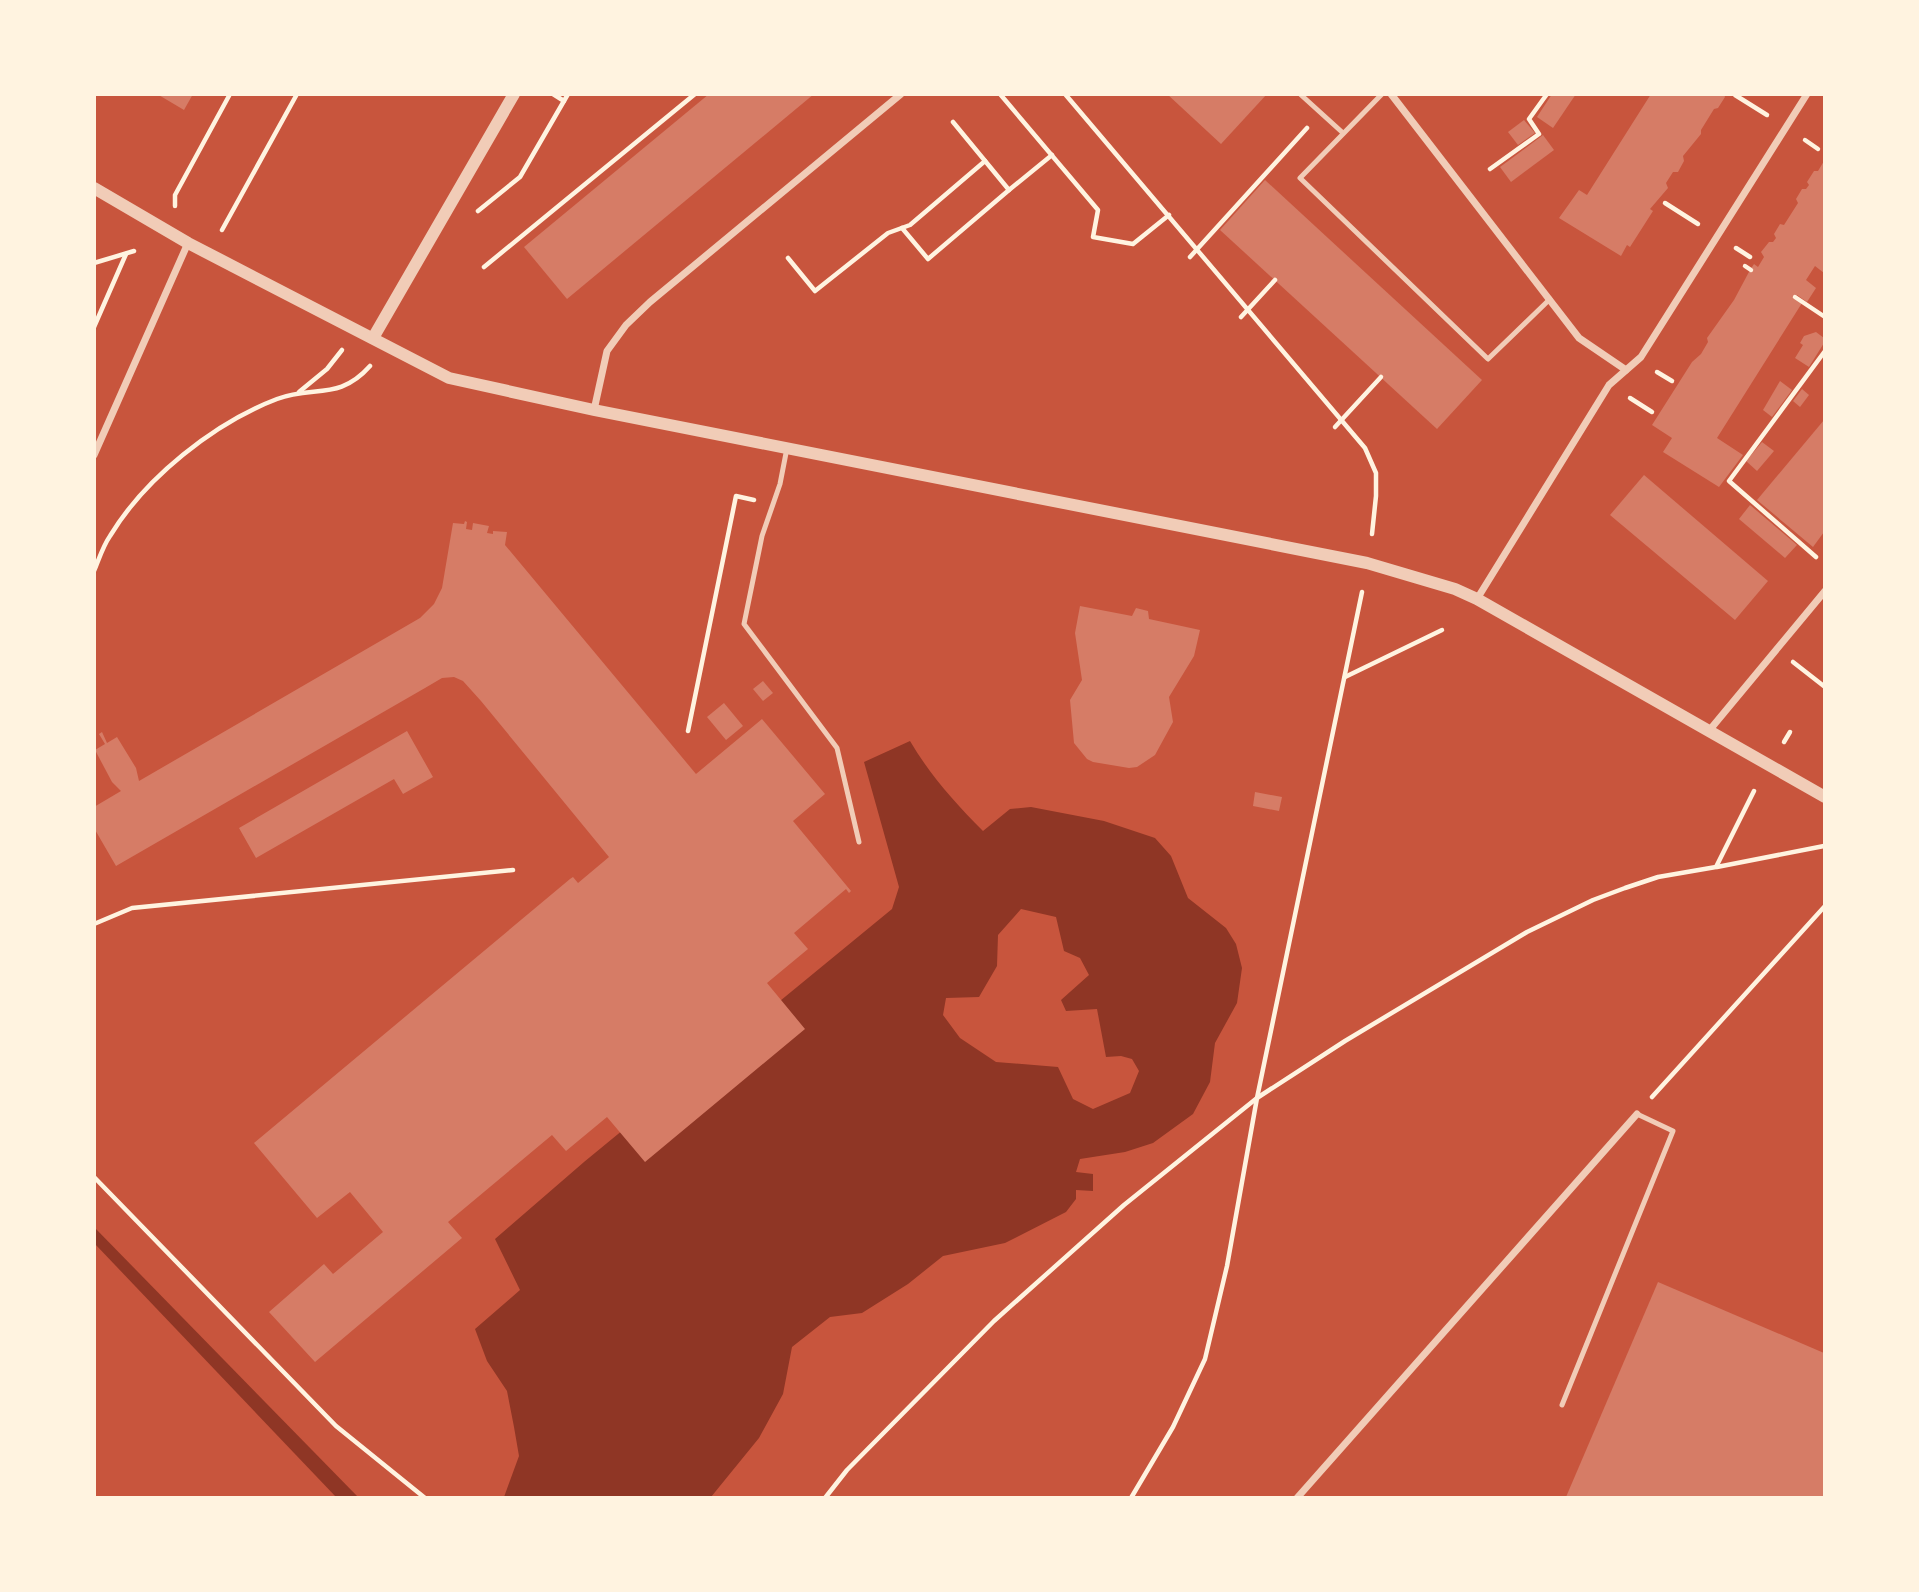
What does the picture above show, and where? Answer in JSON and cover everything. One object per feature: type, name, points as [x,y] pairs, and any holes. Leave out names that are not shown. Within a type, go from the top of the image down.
[{"type":"street","points":[[373,338],[514,94]]},
{"type":"street","points":[[594,411],[607,351],[626,325],[650,302],[901,94]]},
{"type":"street","points":[[1391,94],[1580,338],[1626,370]]},
{"type":"street","points":[[1477,598],[1609,385],[1641,357],[1807,94]]},
{"type":"street","points":[[94,188],[188,243],[449,378],[594,411],[1367,563],[1455,589],[1477,598],[1825,797]]},
{"type":"street","points":[[94,455],[188,243]]},
{"type":"street","points":[[1708,732],[1825,591]]},
{"type":"street","points":[[1297,1497],[1637,1114]]},
{"type":"lane","points":[[1300,94],[1343,134]]},
{"type":"lane","points":[[1382,94],[1300,177],[1488,359],[1550,299]]},
{"type":"lane","points":[[787,448],[762,536],[744,624],[837,748],[859,842]]},
{"type":"lane","points":[[1562,1405],[1673,1131],[1637,1114]]},
{"type":"path","points":[[175,211],[175,195],[230,94]]},
{"type":"path","points":[[222,230],[297,94]]},
{"type":"path","points":[[552,94],[564,101]]},
{"type":"path","points":[[468,219],[520,177],[568,94]]},
{"type":"path","points":[[484,267],[695,94]]},
{"type":"path","points":[[1000,94],[1098,210],[1093,237],[1133,244],[1168,215]]},
{"type":"path","points":[[1065,94],[1365,448],[1376,473],[1372,534]]},
{"type":"path","points":[[1490,169],[1539,134],[1529,119],[1546,94]]},
{"type":"path","points":[[1735,95],[1768,116]]},
{"type":"path","points":[[1190,257],[1321,113]]},
{"type":"path","points":[[953,122],[1009,190]]},
{"type":"path","points":[[1804,140],[1818,149]]},
{"type":"path","points":[[902,228],[928,259],[1052,155]]},
{"type":"path","points":[[788,258],[815,291],[888,233],[911,225],[985,161]]},
{"type":"path","points":[[1665,203],[1698,224]]},
{"type":"path","points":[[1736,248],[1750,257]]},
{"type":"path","points":[[94,262],[134,251]]},
{"type":"path","points":[[94,327],[126,254]]},
{"type":"path","points":[[1745,266],[1751,270]]},
{"type":"path","points":[[1241,317],[1275,280]]},
{"type":"path","points":[[1795,297],[1825,317]]},
{"type":"path","points":[[94,570],[109,537],[144,491],[194,446],[233,419],[277,399],[299,392],[337,390],[355,381],[371,365],[373,338],[342,350],[327,369],[299,392]]},
{"type":"path","points":[[1816,557],[1729,481],[1825,351]]},
{"type":"path","points":[[1335,428],[1381,377]]},
{"type":"path","points":[[1621,392],[1653,412]]},
{"type":"path","points":[[688,732],[736,496],[773,503]]},
{"type":"path","points":[[1130,1497],[1152,1466],[1205,1359],[1227,1266],[1257,1098],[1363,592]]},
{"type":"path","points":[[1344,677],[1442,630]]},
{"type":"path","points":[[1787,656],[1825,687]]},
{"type":"path","points":[[1784,742],[1790,732]]},
{"type":"path","points":[[1716,867],[1754,791]]},
{"type":"path","points":[[825,1497],[847,1470],[994,1321],[1124,1205],[1257,1098],[1345,1041],[1527,932],[1593,900],[1658,877],[1824,846]]},
{"type":"path","points":[[94,924],[132,908],[513,870]]},
{"type":"path","points":[[1637,1114],[1825,906]]},
{"type":"path","points":[[94,1177],[336,1426],[425,1497]]},
{"type":"shaded area","points":[[910,741],[944,788],[983,831],[1010,809],[1031,807],[1104,821],[1155,838],[1171,856],[1188,898],[1226,928],[1236,944],[1242,968],[1237,1003],[1215,1043],[1210,1082],[1193,1114],[1153,1143],[1125,1152],[1080,1159],[1076,1172],[1093,1174],[1093,1191],[1076,1190],[1076,1199],[1066,1212],[1005,1243],[943,1256],[908,1284],[862,1313],[830,1317],[792,1347],[783,1394],[759,1438],[711,1497],[504,1497],[519,1456],[514,1427],[507,1391],[487,1361],[475,1329],[520,1290],[495,1239],[584,1162],[892,909],[899,887],[864,762]],"holes":[[[1021,909],[1056,917],[1064,951],[1080,958],[1089,975],[1061,1000],[1066,1011],[1097,1009],[1106,1057],[1121,1056],[1132,1059],[1139,1071],[1130,1093],[1093,1109],[1073,1099],[1058,1067],[996,1062],[960,1038],[943,1015],[946,998],[979,997],[997,966],[998,935]]]},
{"type":"shaded area","points":[[95,1228],[358,1497],[336,1497],[95,1244]]},
{"type":"building","points":[[157,94],[193,94],[184,110]]},
{"type":"building","points":[[709,94],[814,94],[567,299],[524,247]]},
{"type":"building","points":[[1167,94],[1267,94],[1221,144]]},
{"type":"building","points":[[1552,94],[1576,94],[1553,128],[1537,117]]},
{"type":"building","points":[[1651,94],[1724,94],[1725,97],[1683,156],[1684,161],[1678,172],[1673,172],[1666,183],[1668,188],[1650,209],[1653,211],[1630,247],[1627,245],[1621,256],[1559,218],[1579,190],[1587,195]]},
{"type":"building","points":[[1524,120],[1535,133],[1518,145],[1508,132]]},
{"type":"building","points":[[1543,135],[1554,150],[1511,182],[1500,167]]},
{"type":"building","points":[[1824,161],[1824,273],[1815,266],[1806,280],[1816,288],[1807,302],[1797,295],[1795,297],[1802,303],[1717,438],[1743,455],[1719,487],[1663,452],[1672,438],[1652,425],[1692,362],[1701,354],[1708,342],[1707,338],[1734,300],[1754,264],[1758,267],[1764,257],[1761,252],[1776,238],[1774,234],[1780,224],[1784,225],[1798,203],[1796,199],[1802,189],[1806,189],[1814,171],[1818,171]]},
{"type":"building","points":[[1265,180],[1482,380],[1437,429],[1220,230]]},
{"type":"building","points":[[1816,332],[1824,338],[1824,343],[1809,367],[1795,358],[1803,345],[1800,343],[1804,336]]},
{"type":"building","points":[[1780,381],[1792,390],[1772,417],[1763,410]]},
{"type":"building","points":[[1802,389],[1809,395],[1800,407],[1793,401]]},
{"type":"building","points":[[1824,420],[1824,532],[1813,547],[1757,500]]},
{"type":"building","points":[[1762,442],[1774,451],[1757,471],[1746,461]]},
{"type":"building","points":[[1644,475],[1768,581],[1735,620],[1610,515]]},
{"type":"building","points":[[1750,505],[1797,545],[1785,558],[1739,519]]},
{"type":"building","points":[[465,521],[466,529],[472,530],[473,523],[489,526],[487,533],[507,532],[505,545],[696,774],[762,719],[825,794],[793,821],[851,891],[849,893],[846,889],[794,933],[808,949],[767,983],[805,1029],[645,1162],[607,1117],[566,1151],[552,1135],[448,1222],[462,1238],[315,1362],[269,1312],[324,1264],[333,1274],[383,1232],[350,1192],[317,1218],[254,1143],[570,879],[573,877],[578,883],[609,857],[481,701],[463,681],[454,677],[442,678],[116,866],[94,828],[94,807],[121,791],[112,782],[95,750],[105,744],[99,734],[102,732],[107,743],[117,737],[136,768],[139,781],[420,618],[434,604],[442,588],[453,523],[464,524]]},
{"type":"building","points":[[1080,606],[1132,616],[1136,608],[1148,611],[1149,619],[1200,630],[1194,656],[1169,697],[1173,722],[1155,755],[1137,767],[1093,762],[1087,759],[1074,743],[1070,700],[1082,680],[1075,633]]},
{"type":"building","points":[[763,681],[773,693],[763,701],[753,689]]},
{"type":"building","points":[[724,703],[743,726],[726,740],[707,717]]},
{"type":"building","points":[[407,731],[433,777],[403,794],[394,779],[256,858],[239,828]]},
{"type":"building","points":[[1255,792],[1282,797],[1279,811],[1253,806]]},
{"type":"building","points":[[1658,1282],[1824,1353],[1824,1497],[1566,1497]]}]
